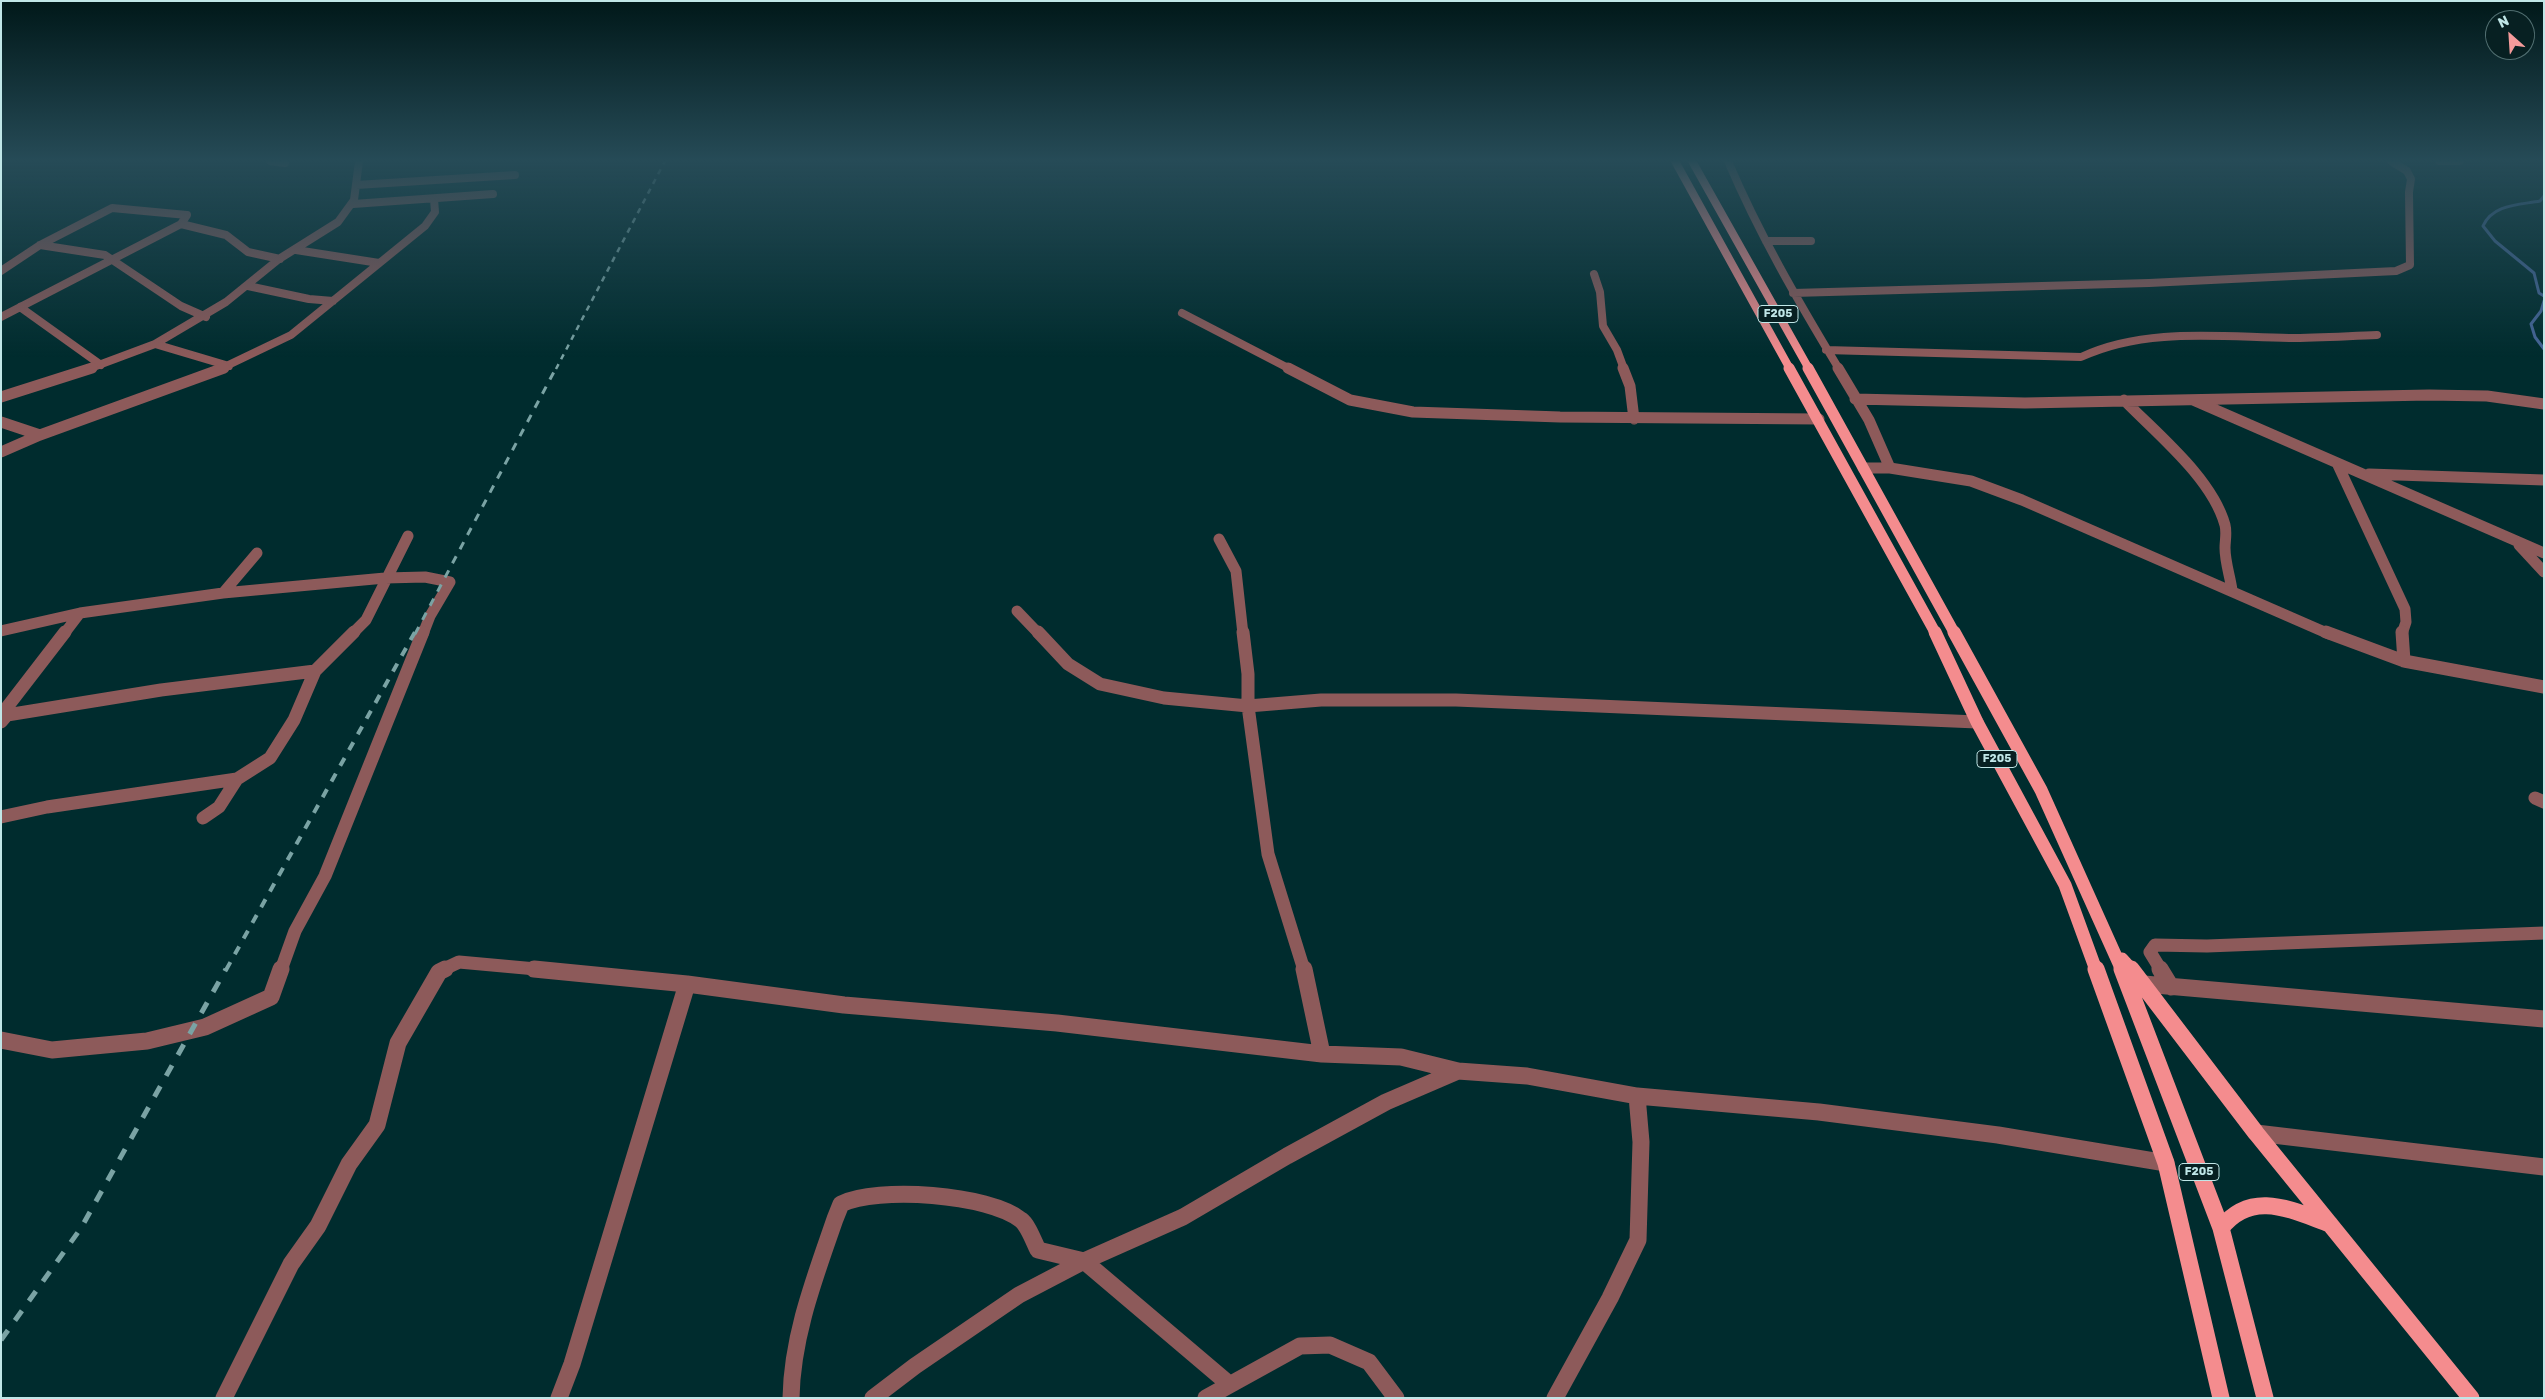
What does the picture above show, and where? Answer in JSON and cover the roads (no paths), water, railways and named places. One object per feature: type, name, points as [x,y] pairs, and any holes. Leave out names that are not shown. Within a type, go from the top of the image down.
[{"type":"main road","name":"F205","points":[[1711,226],[1932,626],[1977,722],[2065,885],[2166,1163],[2221,1398]]},
{"type":"main road","name":"F205","points":[[1728,226],[2042,790],[2115,951],[2221,1228],[2266,1398]]},
{"type":"main road","points":[[2115,951],[2144,984],[2256,1133],[2471,1398]]},
{"type":"main road","points":[[2221,1228],[2235,1212],[2261,1204],[2292,1210],[2331,1225]]},
{"type":"street","points":[[1,271],[40,245],[76,226]]},
{"type":"street","points":[[1,317],[177,226]]},
{"type":"street","points":[[190,226],[226,235],[248,252],[280,259]]},
{"type":"street","points":[[1,397],[101,366],[155,344],[206,317],[248,286],[280,259],[332,226]]},
{"type":"street","points":[[1,452],[40,435],[229,366],[291,335],[425,226]]},
{"type":"street","points":[[1759,226],[1793,293],[1869,420],[1890,468]]},
{"type":"street","points":[[1793,293],[2150,283],[2396,271],[2410,265],[2409,226]]},
{"type":"street","points":[[1766,241],[1811,241]]},
{"type":"street","points":[[40,245],[105,255],[181,306],[206,317]]},
{"type":"street","points":[[296,250],[379,263]]},
{"type":"street","points":[[1594,274],[1600,292],[1603,326],[1617,350],[1630,386],[1634,419]]},
{"type":"street","points":[[248,286],[309,299],[333,301]]},
{"type":"street","points":[[20,308],[41,320],[101,366]]},
{"type":"street","points":[[1182,313],[1350,400],[1372,407],[1462,414],[1634,419],[1819,419]]},
{"type":"street","points":[[1826,350],[2081,358],[2093,350],[2130,340],[2232,336],[2287,338],[2377,335]]},
{"type":"street","points":[[155,344],[229,366]]},
{"type":"street","points":[[1855,399],[2024,403],[2351,395],[2467,396],[2544,404]]},
{"type":"street","points":[[2191,399],[2544,554]]},
{"type":"street","points":[[2124,400],[2190,467],[2216,506],[2225,525],[2225,548],[2232,590]]},
{"type":"street","points":[[1,422],[40,435]]},
{"type":"street","points":[[2337,463],[2405,609],[2406,622],[2401,636],[2404,660]]},
{"type":"street","points":[[1863,468],[1890,468],[1972,481],[2022,500],[2332,635],[2404,660],[2544,687]]},
{"type":"street","points":[[2361,474],[2544,480]]},
{"type":"street","points":[[1,817],[47,807],[237,779],[270,758],[294,720],[315,671],[366,620],[385,578],[408,536]]},
{"type":"street","points":[[1219,539],[1236,571],[1248,674],[1248,706],[1268,854],[1302,960],[1322,1054]]},
{"type":"street","points":[[2515,541],[2544,572]]},
{"type":"street","points":[[223,593],[257,553]]},
{"type":"street","points":[[1,631],[80,613],[223,593],[385,578],[425,577],[450,582],[430,616],[325,876],[294,931],[271,997],[205,1027],[147,1041],[52,1050],[1,1040]]},
{"type":"street","points":[[1017,611],[1068,664],[1100,684],[1164,698],[1248,706],[1330,700],[1456,700],[1977,722]]},
{"type":"street","points":[[3,717],[80,613]]},
{"type":"street","points":[[3,717],[225,680],[315,671]]},
{"type":"street","points":[[203,818],[219,807],[237,779]]},
{"type":"street","points":[[2171,986],[2150,952],[2155,945],[2207,946],[2544,932]]},
{"type":"street","points":[[224,1398],[291,1264],[318,1226],[349,1164],[377,1125],[398,1043],[439,972],[459,962],[687,984],[844,1005],[1058,1024],[1322,1054],[1401,1057],[1458,1071],[1526,1076],[1637,1096],[1819,1112],[1998,1135],[2166,1163]]},
{"type":"street","points":[[559,1398],[687,984]]},
{"type":"street","points":[[2144,984],[2544,1019]]},
{"type":"street","points":[[873,1398],[915,1366],[1019,1295],[1084,1261],[1183,1217],[1287,1156],[1386,1102],[1458,1071]]},
{"type":"street","points":[[1555,1398],[1610,1298],[1638,1240],[1641,1142],[1637,1096]]},
{"type":"street","points":[[2256,1133],[2544,1167]]},
{"type":"street","points":[[791,1398],[790,1386],[801,1325],[835,1219],[841,1204],[853,1198],[867,1195],[905,1194],[979,1201],[1022,1220],[1038,1250],[1084,1261],[1229,1384]]},
{"type":"street","points":[[1206,1398],[1300,1346],[1330,1345],[1350,1352],[1369,1362],[1396,1398]]},
{"type":"waterway","points":[[2483,226],[2495,241],[2534,273],[2539,293],[2544,296]]},
{"type":"waterway","points":[[2544,301],[2541,311],[2531,324],[2535,337],[2544,349]]},
{"type":"railway","points":[[556,369],[631,226]]},
{"type":"railway","points":[[415,634],[556,368]]},
{"type":"railway","points":[[226,970],[415,632]]},
{"type":"railway","points":[[1,1340],[81,1228],[226,969]]}]
